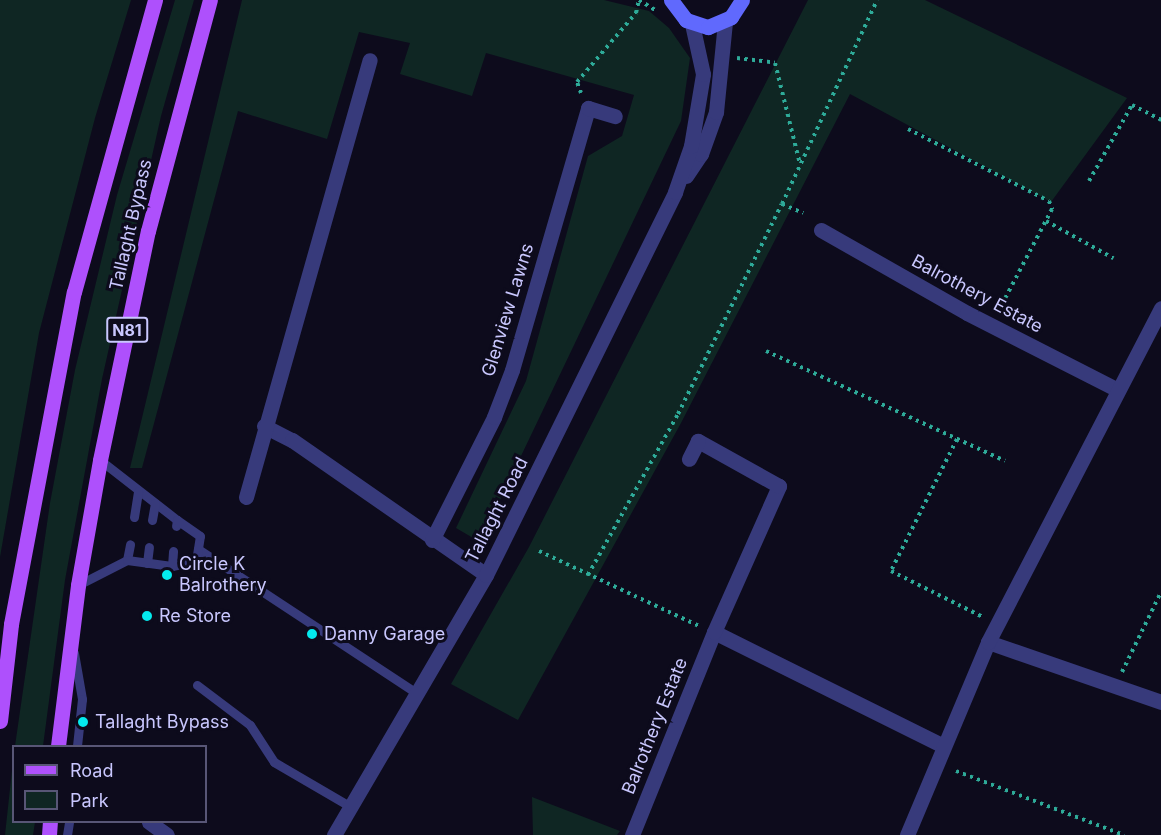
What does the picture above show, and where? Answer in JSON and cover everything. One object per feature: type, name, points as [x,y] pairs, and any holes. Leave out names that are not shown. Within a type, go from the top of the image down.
[{"type":"main road","name":"Tallaght Bypass","points":[[0,722],[11,624],[74,292],[155,0]]},
{"type":"main road","name":"Tallaght Bypass","points":[[58,745],[78,585],[100,460],[148,231],[201,25],[210,0]]},
{"type":"street","points":[[671,0],[681,16],[692,24],[708,27],[725,22],[736,12],[742,0]]},
{"type":"street","name":"Tallaght Road","points":[[675,192],[701,154],[716,112],[725,22]]},
{"type":"street","name":"Tallaght Road","points":[[334,835],[486,575],[675,192],[691,146],[702,85],[702,58],[692,24]]},
{"type":"street","points":[[246,497],[264,426],[370,60]]},
{"type":"street","name":"Glenview Lawns","points":[[432,540],[494,417],[512,370],[588,108],[615,116]]},
{"type":"street","name":"Balrothery Estate","points":[[821,230],[967,313],[1116,389]]},
{"type":"street","points":[[907,835],[942,745],[988,642],[1116,389],[1161,308]]},
{"type":"street","points":[[264,426],[292,440],[432,540],[486,575]]},
{"type":"street","name":"Balrothery Estate","points":[[632,835],[707,629],[779,486],[698,441],[689,459]]},
{"type":"street","points":[[707,629],[942,745]]},
{"type":"street","points":[[988,642],[1161,702]]},
{"type":"street","points":[[150,823],[167,835]]},
{"type":"lane","name":"N81","points":[[201,25],[220,0]]},
{"type":"lane","points":[[78,585],[127,560],[172,566],[196,561],[200,536],[177,523],[100,460]]},
{"type":"lane","points":[[134,517],[138,491]]},
{"type":"lane","points":[[152,520],[155,503]]},
{"type":"lane","points":[[127,560],[130,544]]},
{"type":"lane","points":[[147,563],[149,547]]},
{"type":"lane","points":[[198,549],[418,694]]},
{"type":"lane","points":[[172,566],[173,550]]},
{"type":"lane","name":"N81","points":[[71,639],[81,699],[77,745]]},
{"type":"lane","points":[[197,685],[250,725],[274,762],[351,807]]},
{"type":"path","points":[[577,82],[636,13],[639,0]]},
{"type":"path","points":[[588,575],[678,414],[782,204],[877,0]]},
{"type":"path","points":[[733,58],[775,63],[800,165]]},
{"type":"path","points":[[1089,181],[1132,105],[1161,120]]},
{"type":"path","points":[[908,129],[1049,201],[1052,209],[1000,308]]},
{"type":"path","points":[[782,204],[803,213]]},
{"type":"path","points":[[1046,221],[1113,258]]},
{"type":"path","points":[[766,351],[1005,461]]},
{"type":"path","points":[[957,439],[891,571],[983,617]]},
{"type":"path","points":[[539,551],[707,629]]},
{"type":"path","points":[[1121,676],[1161,592]]},
{"type":"path","points":[[956,771],[1124,835]]},
{"type":"green space","points":[[0,0],[131,0],[95,118],[39,333],[0,557]]},
{"type":"green space","points":[[175,0],[194,0],[161,116],[102,379],[65,580],[43,745],[15,745],[50,503],[75,370],[117,195]]},
{"type":"green space","points":[[242,0],[604,0],[649,11],[669,28],[690,58],[681,121],[480,542],[456,528],[526,381],[588,156],[622,136],[634,95],[486,53],[472,96],[400,74],[410,43],[359,32],[327,139],[238,111],[142,468],[130,468]]},
{"type":"green space","points":[[808,0],[925,0],[1127,98],[1051,202],[850,94],[681,423],[518,720],[451,684],[529,547]]},
{"type":"green space","points":[[12,770],[12,823],[35,823],[33,835],[5,835]]},
{"type":"green space","points":[[532,797],[620,831],[617,835],[533,835]]},
{"type":"place","name":"Circle K Balrothery","points":[[167,575]]},
{"type":"place","name":"Re Store","points":[[147,616]]},
{"type":"place","name":"Danny Garage","points":[[312,634]]},
{"type":"place","name":"Tallaght Bypass","points":[[83,722]]}]
